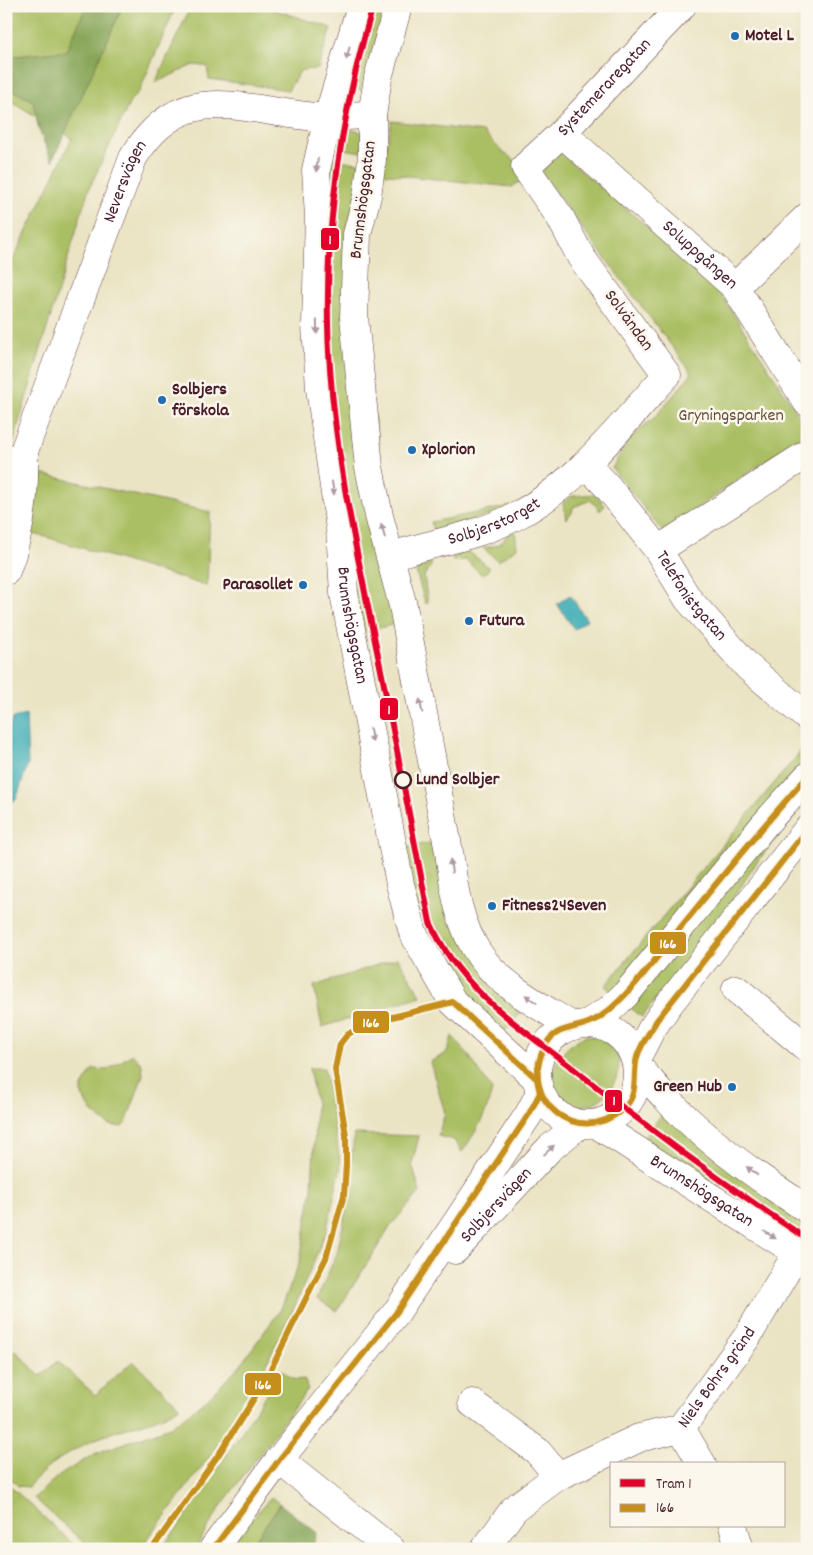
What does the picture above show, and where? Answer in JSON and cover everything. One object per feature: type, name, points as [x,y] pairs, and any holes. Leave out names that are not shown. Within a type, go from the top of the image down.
[{"type":"street","name":"Brunnshögsgatan","points":[[361,6],[328,117],[316,170],[318,216],[316,325],[320,388],[340,529],[344,592],[400,884],[413,933],[453,1002],[538,1086]]},
{"type":"street","name":"Brunnshögsgatan","points":[[398,6],[378,78],[372,115],[372,160],[367,196],[357,234],[354,317],[369,467],[379,516],[403,606],[450,852],[454,890],[466,929],[482,957],[504,980],[580,1025]]},
{"type":"street","name":"Systemeraregatan","points":[[525,167],[562,133],[682,6]]},
{"type":"street","name":"Neversvägen","points":[[6,487],[24,451],[131,165],[146,137],[164,121],[179,113],[196,106],[214,104],[328,117],[372,115]]},
{"type":"street","name":"Soluppgången","points":[[562,133],[735,287],[807,402]]},
{"type":"street","name":"Solvändan","points":[[525,167],[560,217],[581,257],[667,375],[586,464]]},
{"type":"street","points":[[735,287],[807,217]]},
{"type":"street","name":"Neversvägen","points":[[6,571],[11,538],[24,495],[24,451]]},
{"type":"street","points":[[658,550],[807,454]]},
{"type":"street","name":"Solbjerstorget","points":[[391,556],[514,518],[544,500],[586,464]]},
{"type":"street","name":"Telefonistgatan","points":[[586,464],[607,486],[658,550],[688,599],[748,667],[807,717]]},
{"type":"street","name":"Solbjersvägen","points":[[396,1313],[524,1122],[538,1086],[538,1062],[545,1046],[557,1034],[609,1010],[626,994],[758,833],[807,777]]},
{"type":"street","name":"Solbjersvägen","points":[[214,1549],[279,1460],[396,1313],[549,1149],[588,1124],[611,1118],[628,1104],[637,1082],[637,1063],[651,1030],[669,1004],[807,830]]},
{"type":"street","points":[[736,988],[807,1048]]},
{"type":"street","points":[[580,1025],[606,1027],[618,1034],[627,1043],[637,1063],[666,1098],[699,1130],[806,1206]]},
{"type":"street","points":[[538,1086],[554,1112],[563,1119],[588,1124]]},
{"type":"street","name":"Brunnshögsgatan","points":[[588,1124],[802,1256]]},
{"type":"street","name":"Niels Bohrs gränd","points":[[485,1549],[514,1509],[558,1476],[639,1438],[681,1428],[747,1337],[802,1256]]},
{"type":"street","points":[[472,1403],[537,1451],[558,1476]]},
{"type":"street","points":[[681,1428],[701,1462]]},
{"type":"street","points":[[279,1460],[391,1549]]},
{"type":"street","points":[[734,1528],[740,1549]]},
{"type":"green space","points":[[6,6],[176,6],[139,92],[131,100],[88,191],[6,466],[6,274],[72,138],[6,98]]},
{"type":"green space","points":[[84,6],[123,6],[52,161],[39,130],[33,101],[6,87],[6,57],[66,51],[84,11]]},
{"type":"green space","points":[[191,6],[263,6],[331,28],[318,69],[301,70],[288,90],[209,79],[207,66],[193,65],[155,83]]},
{"type":"green space","points":[[368,6],[392,6],[370,81],[362,90],[345,87]]},
{"type":"green space","points":[[392,121],[483,132],[504,153],[525,167],[530,175],[512,187],[380,173]]},
{"type":"green space","points":[[357,130],[362,133],[367,153],[327,146],[336,133]]},
{"type":"green space","name":"Gryningsparken","points":[[560,153],[713,282],[807,428],[807,432],[663,532],[612,468],[630,438],[656,416],[692,373],[540,172]]},
{"type":"green space","points":[[326,158],[364,164],[351,229],[400,623],[359,633],[328,399]]},
{"type":"green space","points":[[6,466],[210,512],[207,586],[46,537],[6,528]]},
{"type":"green space","points":[[596,494],[605,506],[600,511],[591,500],[573,507],[572,513],[566,519],[563,503],[572,496]]},
{"type":"green space","points":[[511,506],[513,509],[433,530],[431,522]]},
{"type":"green space","points":[[515,531],[517,548],[498,561],[483,548],[498,544],[504,540],[508,533]]},
{"type":"green space","points":[[468,551],[490,568],[482,575],[466,560],[453,561],[453,555]]},
{"type":"green space","points":[[428,561],[432,564],[424,576],[428,603],[425,603],[414,564]]},
{"type":"green space","points":[[806,745],[804,760],[614,994],[605,986]]},
{"type":"green space","points":[[807,790],[807,801],[756,863],[721,918],[642,1017],[627,1005]]},
{"type":"green space","points":[[443,840],[452,898],[531,1000],[504,1033],[459,990],[426,938],[400,849]]},
{"type":"green space","points":[[398,958],[421,996],[322,1027],[314,986]]},
{"type":"green space","points":[[452,1036],[467,1053],[492,1090],[480,1123],[462,1152],[454,1140],[438,1136],[445,1113],[430,1062],[447,1053]]},
{"type":"green space","points":[[585,1036],[604,1039],[615,1049],[619,1062],[617,1076],[610,1089],[599,1100],[586,1105],[570,1103],[559,1096],[554,1088],[552,1078],[559,1058],[575,1041]]},
{"type":"green space","points":[[133,1054],[142,1065],[143,1075],[126,1123],[122,1127],[109,1125],[93,1113],[82,1096],[82,1086],[93,1069],[107,1070]]},
{"type":"green space","points":[[309,1068],[324,1068],[341,1166],[326,1232],[295,1306],[256,1385],[210,1456],[140,1549],[91,1549],[34,1498],[57,1477],[94,1454],[170,1427],[206,1400],[238,1368],[281,1309],[300,1261],[312,1189],[316,1104]]},
{"type":"green space","points":[[666,1109],[807,1217],[807,1248],[642,1140]]},
{"type":"green space","points":[[354,1134],[419,1136],[412,1164],[420,1192],[392,1224],[337,1311],[317,1299],[337,1253],[348,1203]]},
{"type":"green space","points":[[16,1351],[40,1376],[58,1361],[95,1395],[133,1361],[180,1407],[154,1420],[108,1434],[86,1444],[55,1462],[28,1487],[18,1486],[6,1474],[6,1355]]},
{"type":"green space","points":[[281,1370],[295,1380],[304,1379],[308,1389],[221,1506],[195,1549],[162,1549],[240,1435]]},
{"type":"green space","points":[[6,1482],[78,1549],[6,1549]]},
{"type":"green space","points":[[271,1497],[280,1504],[249,1549],[226,1549]]},
{"type":"green space","points":[[280,1504],[317,1533],[312,1549],[249,1549]]},
{"type":"water","points":[[570,595],[587,620],[574,629],[557,604]]},
{"type":"water","points":[[26,715],[28,764],[16,800],[6,803],[6,735],[13,718]]},
{"type":"tram line","name":"1","points":[[373,6],[353,84],[338,164],[333,203],[328,284],[330,365],[333,407],[345,489],[430,922],[443,947],[458,969],[476,989],[515,1024],[691,1159],[807,1239]]},
{"type":"transit line","name":"166","points":[[807,777],[624,996],[598,1018],[563,1030],[548,1041],[538,1068],[539,1086],[546,1101],[557,1113],[571,1121],[588,1124],[605,1120],[628,1104],[633,1092],[637,1057],[657,1020],[807,830]]},
{"type":"transit line","name":"166","points":[[152,1549],[219,1454],[265,1381],[326,1258],[344,1195],[346,1135],[335,1069],[340,1044],[347,1035],[364,1024],[453,1002],[537,1079]]},
{"type":"transit line","name":"166","points":[[213,1549],[279,1460],[396,1313],[529,1114],[540,1093],[537,1079]]},
{"type":"place","name":"Motel L","points":[[735,36]]},
{"type":"place","name":"Solbjers förskola","points":[[162,400]]},
{"type":"place","name":"Xplorion","points":[[412,450]]},
{"type":"place","name":"Parasollet","points":[[303,585]]},
{"type":"place","name":"Futura","points":[[469,621]]},
{"type":"place","name":"Lund Solbjer","points":[[403,780]]},
{"type":"place","name":"Fitness24Seven","points":[[492,906]]},
{"type":"place","name":"Green Hub","points":[[732,1087]]}]
